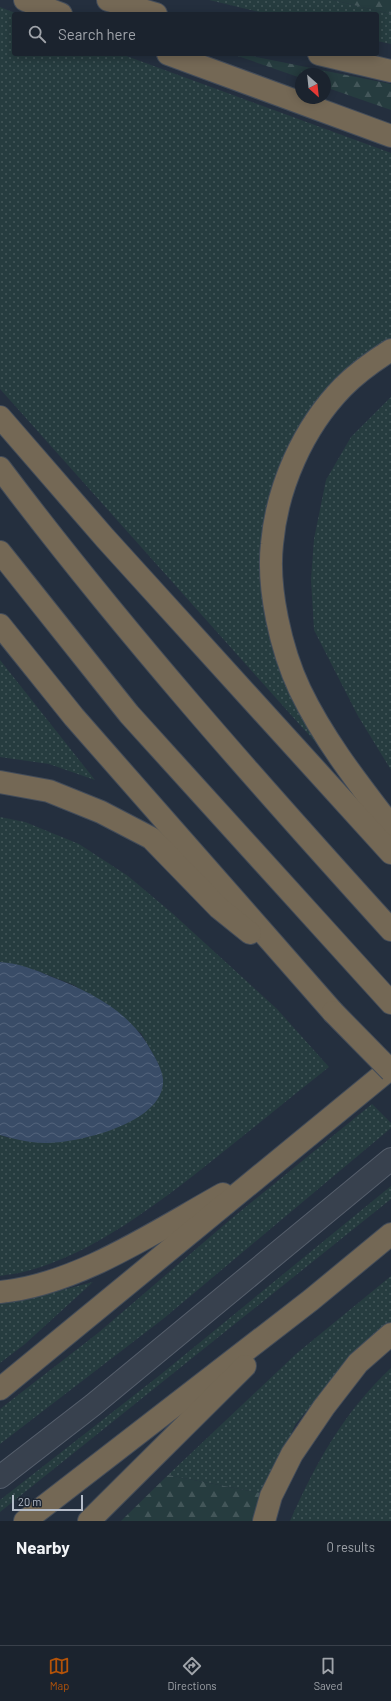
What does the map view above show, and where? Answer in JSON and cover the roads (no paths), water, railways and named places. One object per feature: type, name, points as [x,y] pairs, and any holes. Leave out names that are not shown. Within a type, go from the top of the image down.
[{"type":"highway","points":[[25,0],[56,12]]},
{"type":"highway","points":[[108,0],[149,12]]},
{"type":"highway","points":[[173,56],[391,136]]},
{"type":"highway","points":[[327,56],[391,71]]},
{"type":"highway","points":[[391,350],[377,359],[344,387],[317,420],[295,457],[282,492],[271,544],[272,589],[282,642],[300,690],[339,757],[391,826]]},
{"type":"highway","points":[[0,417],[106,538],[391,853]]},
{"type":"highway","points":[[0,468],[97,591],[205,721],[391,930]]},
{"type":"highway","points":[[0,552],[129,714],[369,981],[391,1003]]},
{"type":"highway","points":[[0,625],[74,717],[333,1012],[391,1071]]},
{"type":"highway","points":[[0,782],[49,791],[101,812],[151,838],[219,908],[295,969]]},
{"type":"highway","points":[[0,1389],[275,1165],[391,1068]]},
{"type":"highway","points":[[0,1292],[19,1290],[72,1274],[148,1237],[173,1221],[275,1165]]},
{"type":"highway","points":[[25,1521],[311,1300],[391,1234]]},
{"type":"highway","points":[[89,1521],[311,1300]]},
{"type":"highway","points":[[264,1521],[271,1496],[292,1454],[324,1407],[358,1363],[391,1334]]},
{"type":"lane","points":[[0,1477],[93,1405],[391,1159]]},
{"type":"water","points":[[0,962],[27,967],[68,983],[97,998],[123,1016],[144,1040],[162,1072],[163,1079],[160,1094],[150,1108],[136,1119],[118,1128],[78,1139],[39,1143],[0,1135]]}]
